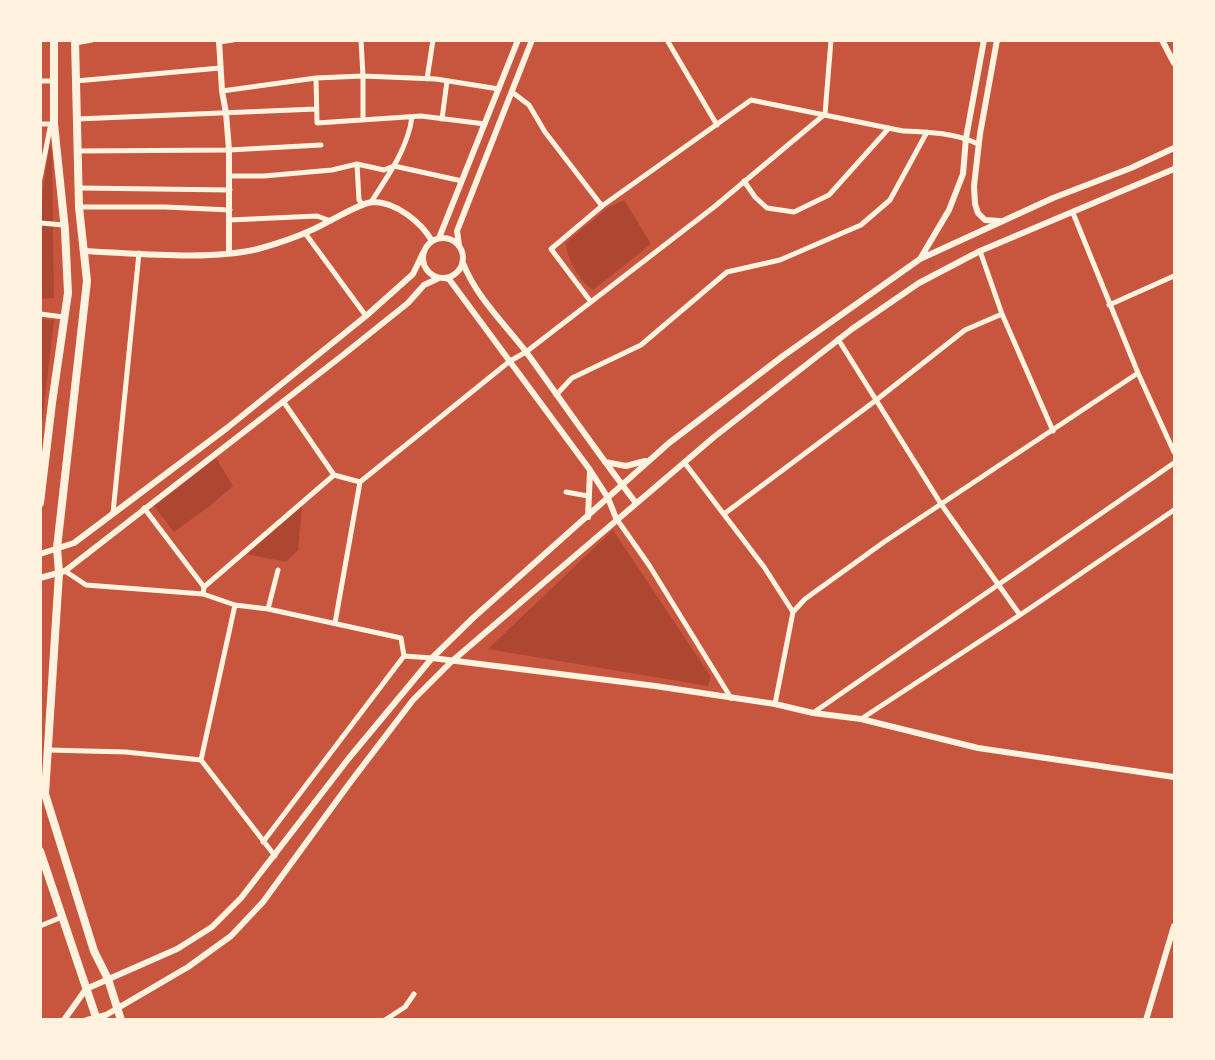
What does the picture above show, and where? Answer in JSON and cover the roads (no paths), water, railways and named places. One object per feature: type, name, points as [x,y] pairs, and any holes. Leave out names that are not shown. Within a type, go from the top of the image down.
[{"type":"main road","points":[[40,503],[68,292],[54,125],[54,40]]},
{"type":"main road","points":[[75,42],[79,207],[87,281],[57,548],[62,572],[45,794],[94,951],[108,979],[121,1020]]},
{"type":"main road","points":[[40,850],[96,1019]]},
{"type":"street","points":[[75,42],[92,40]]},
{"type":"street","points":[[229,253],[229,150],[219,41],[233,40]]},
{"type":"street","points":[[361,40],[363,119]]},
{"type":"street","points":[[427,80],[433,40]]},
{"type":"street","points":[[439,238],[518,40]]},
{"type":"street","points":[[532,40],[457,231],[463,263],[469,278],[636,502]]},
{"type":"street","points":[[667,40],[717,125]]},
{"type":"street","points":[[335,622],[360,482],[510,361],[526,352],[591,302],[744,181],[825,114],[831,40]]},
{"type":"street","points":[[920,259],[949,210],[959,188],[984,40]]},
{"type":"street","points":[[997,40],[978,144],[974,186],[978,213],[985,220],[1001,222]]},
{"type":"street","points":[[1162,40],[1174,63]]},
{"type":"street","points":[[76,81],[220,68]]},
{"type":"street","points":[[222,91],[316,78],[363,76],[447,81],[499,89]]},
{"type":"street","points":[[316,78],[317,123],[412,117],[485,124]]},
{"type":"street","points":[[40,81],[54,81]]},
{"type":"street","points":[[442,119],[447,81]]},
{"type":"street","points":[[512,92],[529,105],[545,132],[602,206]]},
{"type":"street","points":[[591,302],[551,249],[602,206],[752,100],[903,131],[966,138],[978,144]]},
{"type":"street","points":[[77,119],[316,109]]},
{"type":"street","points":[[371,202],[394,166],[411,130],[412,117]]},
{"type":"street","points":[[40,124],[54,125]]},
{"type":"street","points":[[40,180],[50,128],[54,125]]},
{"type":"street","points":[[744,181],[755,197],[767,208],[794,212],[829,195],[889,128]]},
{"type":"street","points":[[556,394],[572,378],[641,345],[727,272],[780,260],[861,225],[890,200],[927,132]]},
{"type":"street","points":[[1165,152],[1174,142]]},
{"type":"street","points":[[78,152],[229,150],[321,145]]},
{"type":"street","points":[[64,1020],[86,989],[177,949],[212,927],[241,898],[349,758],[432,658],[647,461],[783,356],[920,259],[1076,188],[1131,168],[1174,148]]},
{"type":"street","points":[[230,176],[264,176],[332,170],[357,164],[384,170],[394,166],[462,181]]},
{"type":"street","points":[[357,164],[359,200],[363,205]]},
{"type":"street","points":[[87,1020],[96,1019],[188,967],[231,936],[263,902],[413,700],[452,662],[616,518],[838,339],[919,283],[980,251],[1174,169]]},
{"type":"street","points":[[80,188],[230,190]]},
{"type":"street","points":[[83,251],[229,253],[258,249],[305,233],[371,202],[400,209],[427,233],[432,241]]},
{"type":"street","points":[[79,207],[230,210]]},
{"type":"street","points":[[1073,213],[1109,305],[1174,452]]},
{"type":"street","points":[[230,220],[317,216],[331,221]]},
{"type":"street","points":[[40,224],[64,225]]},
{"type":"street","points":[[305,233],[366,316]]},
{"type":"street","points":[[40,554],[74,543],[226,428],[366,316],[413,274],[432,241],[439,238],[450,239],[459,245]]},
{"type":"street","points":[[980,251],[1002,314],[1053,430]]},
{"type":"street","points":[[112,513],[139,253]]},
{"type":"street","points":[[423,254],[428,271],[449,279],[590,470],[608,498],[616,518],[649,565],[731,698]]},
{"type":"street","points":[[40,578],[62,572],[408,303],[424,285],[456,273],[463,263]]},
{"type":"street","points":[[1109,305],[1174,276]]},
{"type":"street","points":[[40,314],[64,317]]},
{"type":"street","points":[[724,514],[966,330],[1002,314]]},
{"type":"street","points":[[838,339],[941,504],[1020,615]]},
{"type":"street","points":[[775,704],[793,612],[814,593],[941,504],[1138,373]]},
{"type":"street","points":[[283,401],[334,475],[360,482]]},
{"type":"street","points":[[604,462],[626,466],[647,461]]},
{"type":"street","points":[[684,462],[764,567],[793,612]]},
{"type":"street","points":[[813,712],[1174,464]]},
{"type":"street","points":[[588,517],[590,470]]},
{"type":"street","points":[[203,591],[334,475]]},
{"type":"street","points":[[566,492],[588,496]]},
{"type":"street","points":[[144,508],[203,591]]},
{"type":"street","points":[[861,719],[1020,615],[1174,510]]},
{"type":"street","points":[[268,609],[278,570]]},
{"type":"street","points":[[62,572],[86,585],[203,591],[235,605],[335,622],[401,638],[404,656],[263,842]]},
{"type":"street","points":[[201,760],[235,605]]},
{"type":"street","points":[[404,656],[655,686],[775,704],[861,719],[978,748],[1174,777]]},
{"type":"street","points":[[48,750],[126,752],[201,760],[275,856]]},
{"type":"street","points":[[40,926],[62,917]]},
{"type":"street","points":[[1146,1020],[1174,926]]},
{"type":"street","points":[[386,1020],[405,1007],[414,994]]}]
